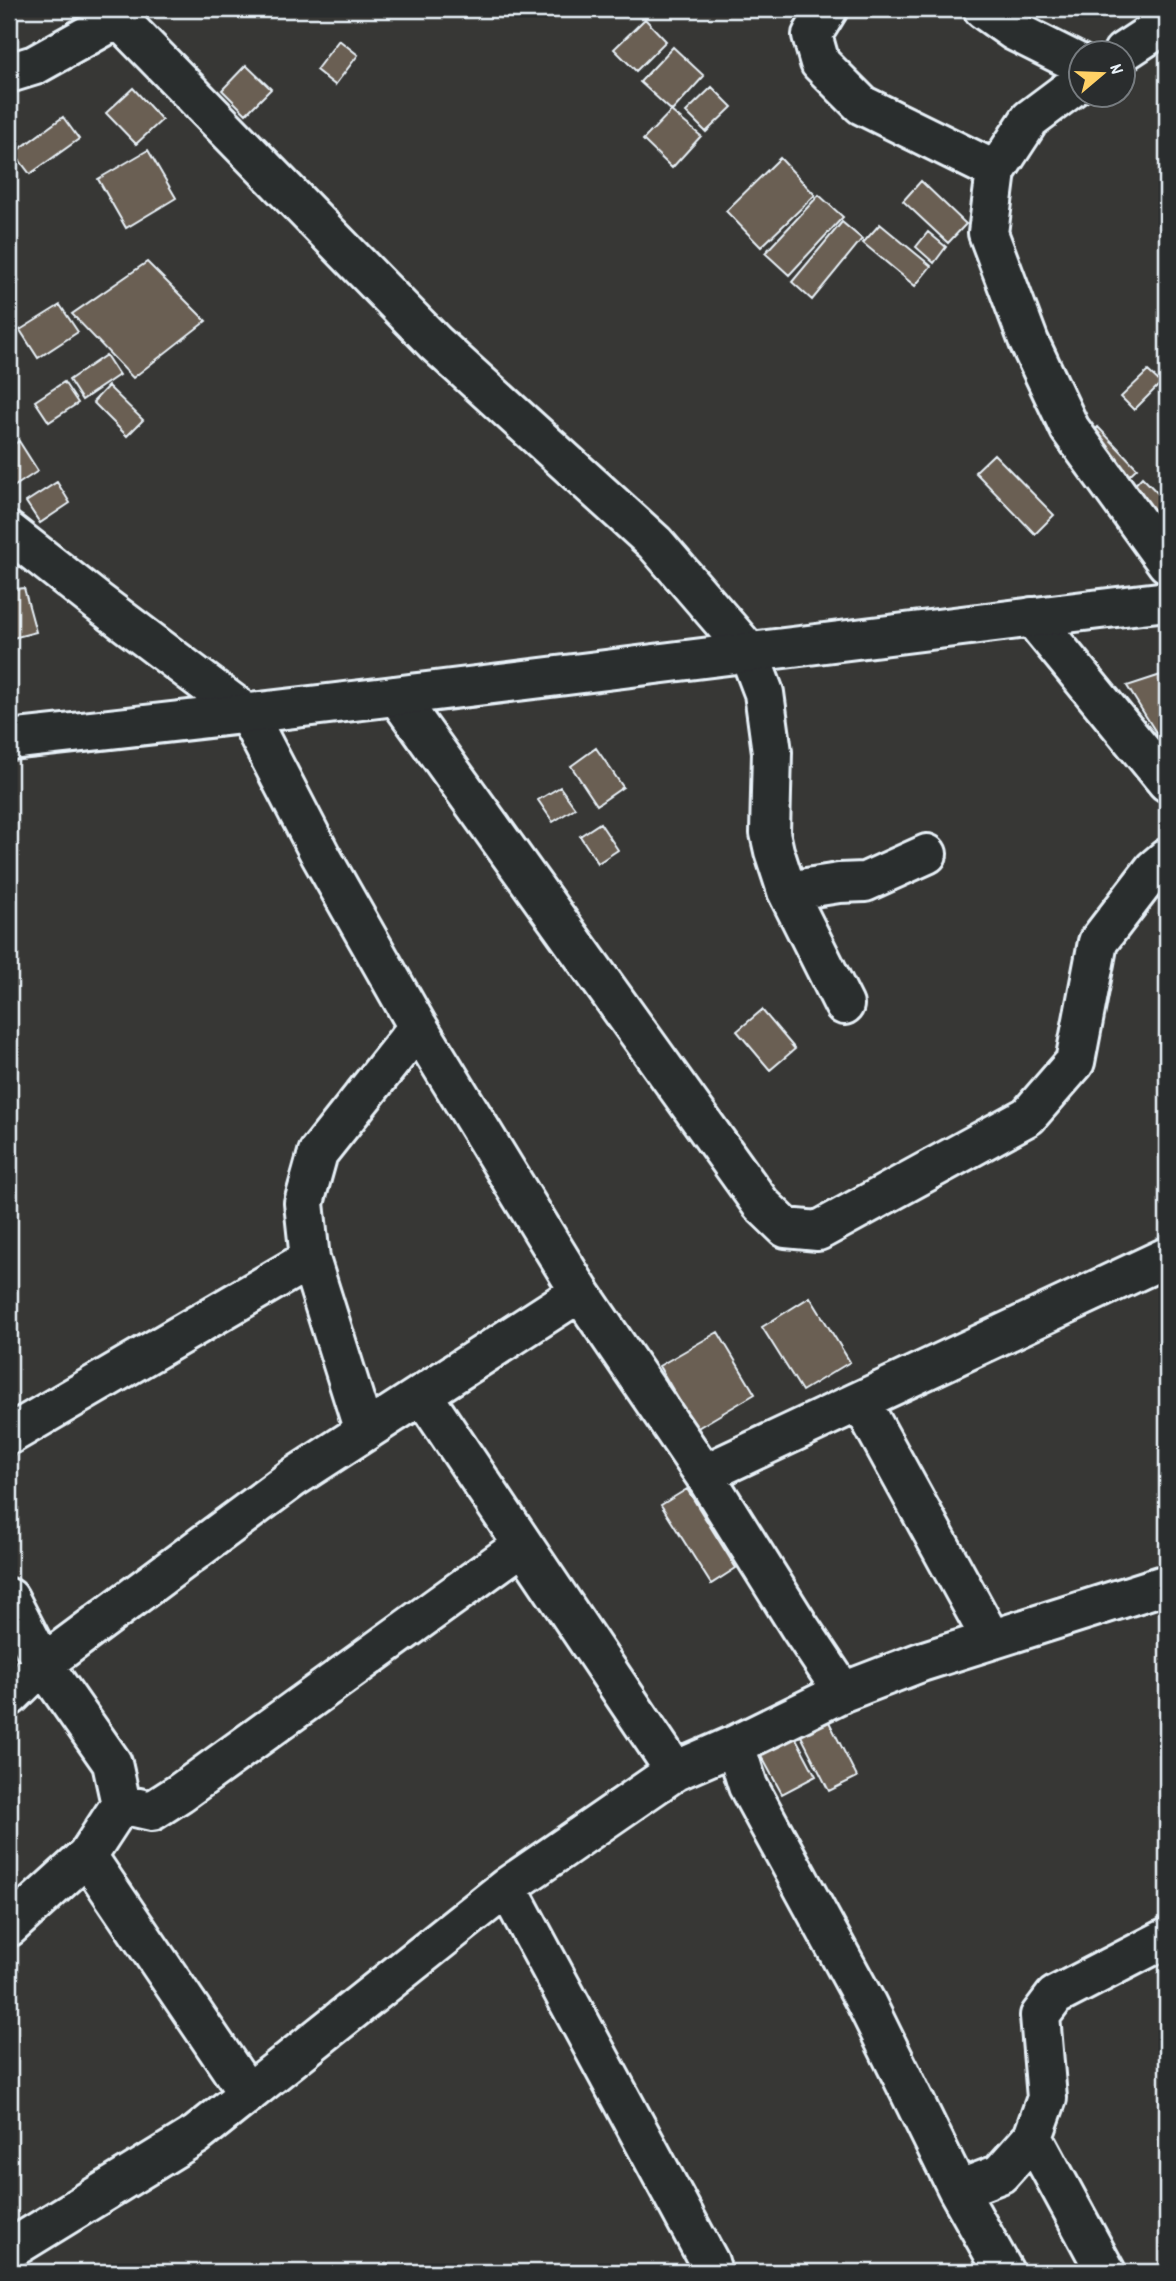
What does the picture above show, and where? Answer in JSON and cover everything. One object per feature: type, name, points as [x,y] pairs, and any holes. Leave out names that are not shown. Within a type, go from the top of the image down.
[{"type":"street","points":[[828,9],[811,34],[820,63],[862,105],[996,171]]},
{"type":"street","points":[[983,9],[1014,31],[1068,58]]},
{"type":"street","points":[[9,74],[35,65],[114,13],[435,343],[655,543],[748,651],[764,693],[772,752],[770,833],[787,891],[844,1005]]},
{"type":"street","points":[[1138,42],[1167,23]]},
{"type":"street","points":[[1068,90],[1030,119],[996,171],[988,233],[1029,342],[1070,429],[1167,563]]},
{"type":"street","points":[[9,532],[98,603],[248,715],[321,856],[418,1027],[580,1292],[704,1474],[843,1692]]},
{"type":"street","points":[[9,740],[248,715],[1167,601]]},
{"type":"street","points":[[1032,617],[1167,782]]},
{"type":"street","points":[[397,696],[761,1204],[786,1228],[818,1231],[1028,1115],[1075,1062],[1098,942],[1154,869],[1167,858]]},
{"type":"street","points":[[787,891],[866,882],[927,854]]},
{"type":"street","points":[[364,1431],[310,1259],[304,1203],[318,1153],[418,1027]]},
{"type":"street","points":[[704,1474],[1167,1257]]},
{"type":"street","points":[[9,1435],[310,1259]]},
{"type":"street","points":[[9,1697],[43,1664],[293,1478],[580,1292]]},
{"type":"street","points":[[422,1394],[674,1771]]},
{"type":"street","points":[[861,1402],[990,1639]]},
{"type":"street","points":[[121,1804],[152,1811],[180,1793],[523,1545]]},
{"type":"street","points":[[9,2250],[196,2136],[507,1887],[674,1771],[735,1745],[843,1692],[921,1662],[1167,1584]]},
{"type":"street","points":[[9,1598],[43,1664],[113,1763],[121,1804],[87,1856],[9,1927]]},
{"type":"street","points":[[735,1745],[748,1786],[866,2003],[958,2190],[1004,2272]]},
{"type":"street","points":[[87,1856],[248,2094]]},
{"type":"street","points":[[507,1887],[712,2272]]},
{"type":"street","points":[[958,2190],[1000,2174],[1033,2137],[1047,2098],[1040,2016],[1055,1996],[1167,1938]]},
{"type":"street","points":[[1033,2137],[1106,2272]]},
{"type":"building","points":[[645,19],[666,41],[636,71],[614,49]]},
{"type":"building","points":[[339,40],[358,55],[335,85],[316,70]]},
{"type":"building","points":[[673,47],[704,76],[672,111],[640,82]]},
{"type":"building","points":[[246,65],[271,89],[246,114],[222,90]]},
{"type":"building","points":[[712,87],[732,107],[706,132],[686,112]]},
{"type":"building","points":[[133,88],[162,120],[136,144],[106,113]]},
{"type":"building","points":[[671,111],[701,136],[672,168],[643,140]]},
{"type":"building","points":[[63,117],[79,139],[30,174],[14,153]]},
{"type":"building","points":[[148,150],[176,198],[126,228],[98,179]]},
{"type":"building","points":[[780,158],[815,195],[761,247],[726,211]]},
{"type":"building","points":[[921,181],[966,224],[948,243],[903,201]]},
{"type":"building","points":[[819,195],[843,217],[789,275],[765,253]]},
{"type":"building","points":[[842,222],[862,239],[812,300],[792,282]]},
{"type":"building","points":[[880,224],[931,266],[915,286],[863,243]]},
{"type":"building","points":[[928,232],[946,247],[934,263],[916,247]]},
{"type":"building","points":[[147,262],[206,321],[133,378],[72,314]]},
{"type":"building","points":[[9,264],[19,281],[9,288]]},
{"type":"building","points":[[60,305],[78,332],[38,358],[20,330]]},
{"type":"building","points":[[106,355],[119,375],[82,400],[69,380]]},
{"type":"building","points":[[1148,371],[1161,383],[1134,410],[1121,397]]},
{"type":"building","points":[[64,382],[78,403],[49,422],[35,401]]},
{"type":"building","points":[[108,386],[143,420],[127,436],[93,402]]},
{"type":"building","points":[[1098,427],[1137,468],[1123,481],[1084,440]]},
{"type":"building","points":[[19,441],[38,471],[9,490],[9,448]]},
{"type":"building","points":[[994,454],[1054,515],[1035,534],[975,472]]},
{"type":"building","points":[[1142,477],[1167,503],[1167,529],[1130,490]]},
{"type":"building","points":[[57,482],[70,503],[40,523],[26,502]]},
{"type":"building","points":[[24,588],[36,632],[9,639],[9,590]]},
{"type":"building","points":[[1167,673],[1167,750],[1127,686]]},
{"type":"building","points":[[596,748],[623,787],[597,805],[571,766]]},
{"type":"building","points":[[560,787],[575,808],[553,822],[538,800]]},
{"type":"building","points":[[600,823],[618,850],[598,863],[580,836]]},
{"type":"building","points":[[762,1010],[795,1049],[770,1070],[737,1031]]},
{"type":"building","points":[[810,1297],[850,1362],[802,1391],[762,1327]]},
{"type":"building","points":[[718,1332],[755,1394],[696,1429],[659,1366]]},
{"type":"building","points":[[687,1489],[736,1568],[711,1584],[661,1505]]},
{"type":"building","points":[[824,1712],[857,1777],[829,1791],[796,1726]]},
{"type":"building","points":[[791,1729],[816,1776],[782,1794],[757,1748]]}]
